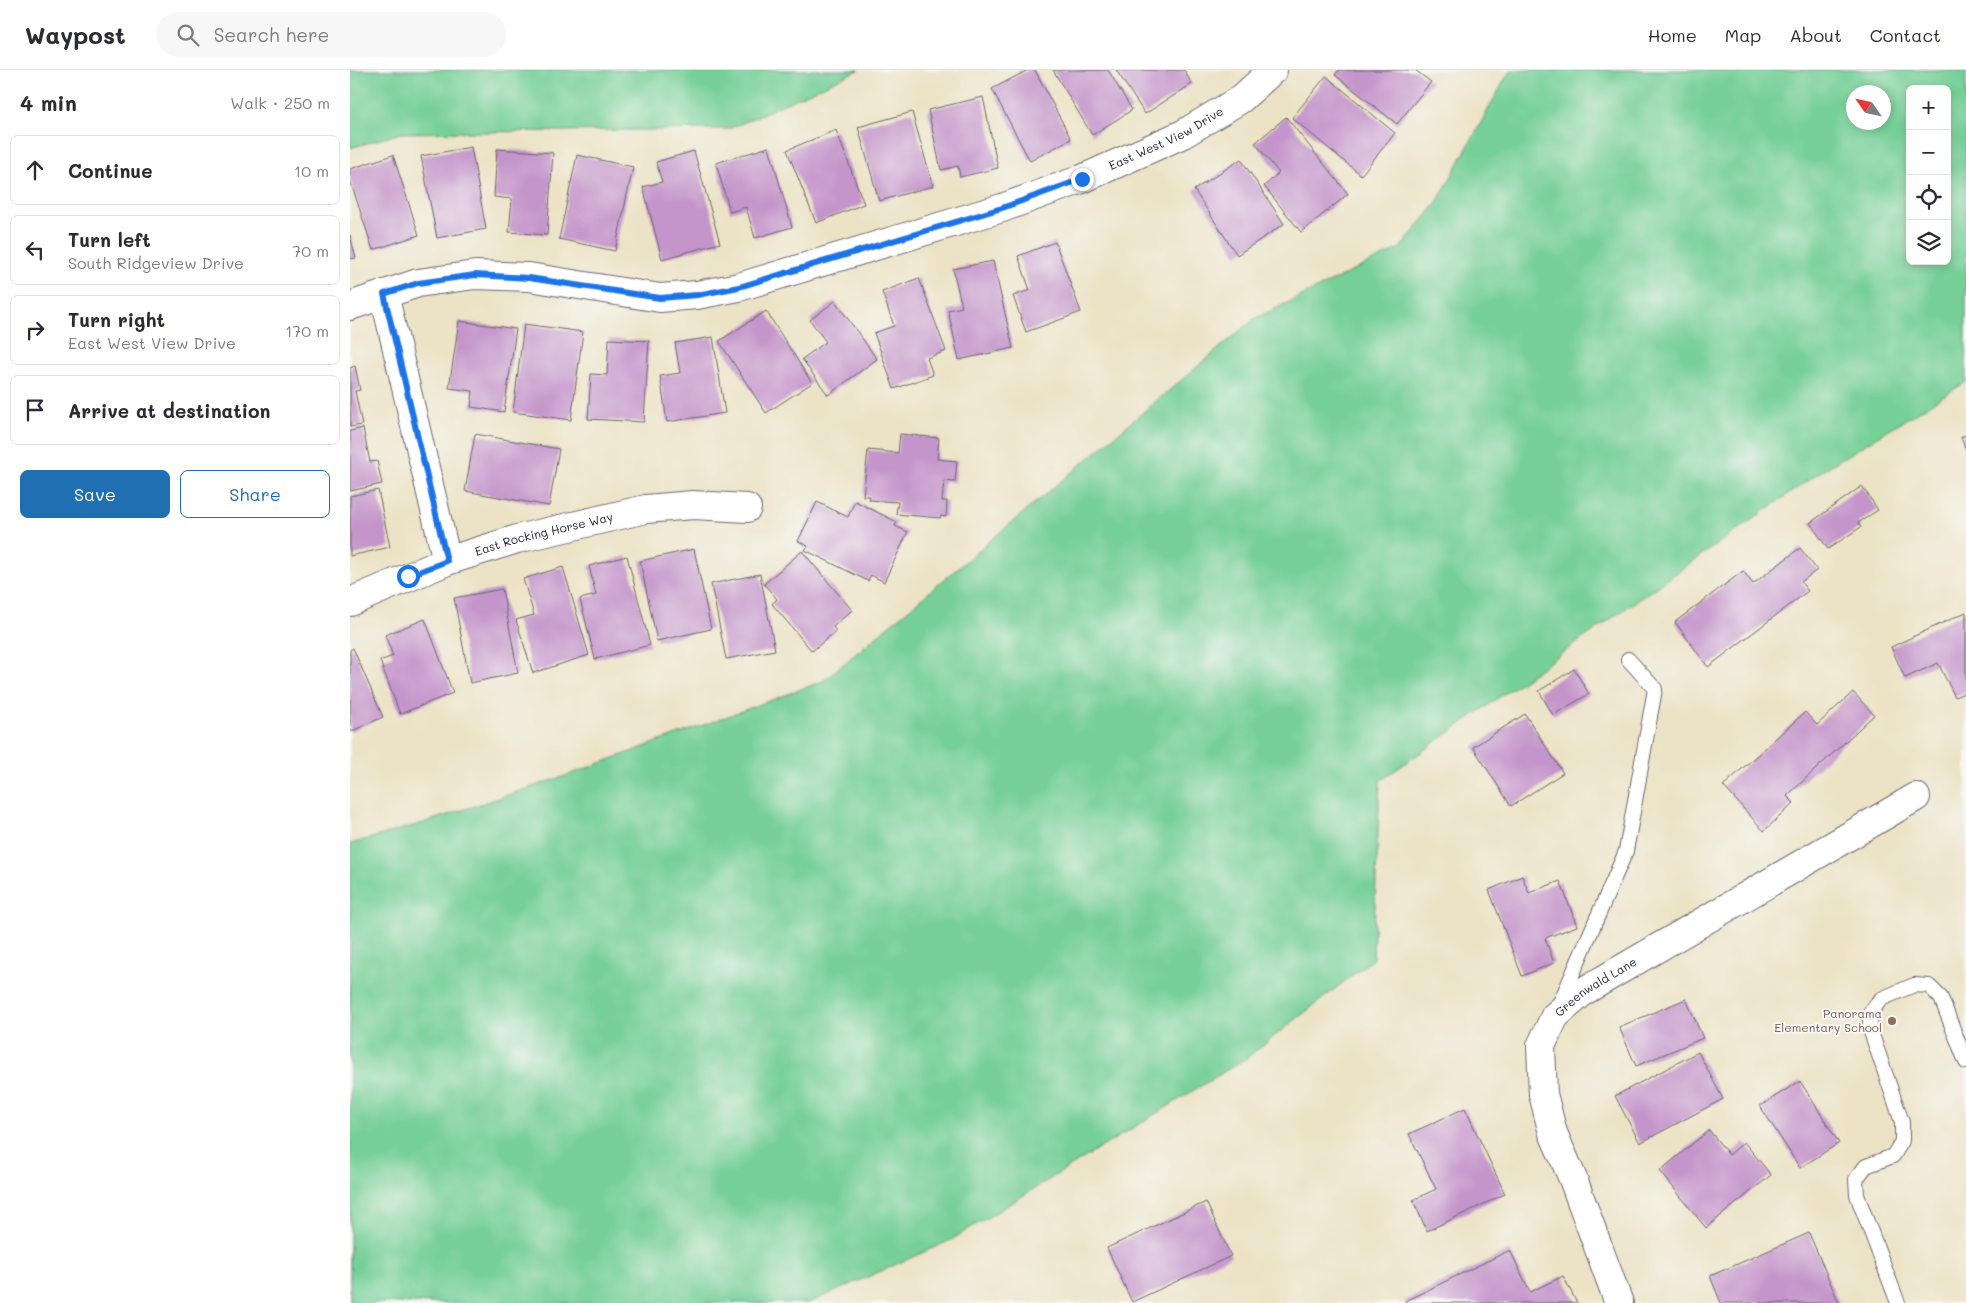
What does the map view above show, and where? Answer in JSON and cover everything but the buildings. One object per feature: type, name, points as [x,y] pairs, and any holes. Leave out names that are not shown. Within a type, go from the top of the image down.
[{"type":"street","name":"East West View Drive","points":[[350,306],[418,283],[475,275],[529,278],[660,298],[697,295],[739,287],[1002,208],[1082,179],[1183,134],[1241,99],[1273,70]]},
{"type":"street","points":[[384,294],[447,561]]},
{"type":"street","name":"East Rocking Horse Way","points":[[350,602],[447,561],[517,539],[646,509],[693,505],[747,508]]},
{"type":"street","name":"Greenwald Lane","points":[[1619,1303],[1573,1179],[1553,1132],[1543,1094],[1541,1046],[1555,1016],[1584,991],[1916,797]]},
{"type":"lane","points":[[1555,1016],[1626,851],[1655,689],[1628,659]]},
{"type":"lane","points":[[1898,1303],[1857,1195],[1856,1179],[1866,1166],[1892,1156],[1902,1141],[1902,1122],[1870,1029],[1870,1014],[1881,999],[1914,985],[1929,986],[1941,998],[1966,1062]]},
{"type":"green space","points":[[350,70],[859,70],[729,129],[402,133],[350,148]]},
{"type":"green space","points":[[1510,70],[1966,70],[1966,382],[1820,472],[1380,781],[1373,959],[1248,1057],[951,1240],[809,1303],[350,1303],[350,844],[423,823],[565,776],[823,681],[1254,319],[1400,248],[1436,204]]},
{"type":"place","name":"Panorama Elementary School","points":[[1892,1021]]},
{"type":"route","points":[[408,576],[447,561],[384,294],[418,283],[475,275],[529,278],[660,298],[697,295],[739,287],[1002,208],[1082,179]]}]
